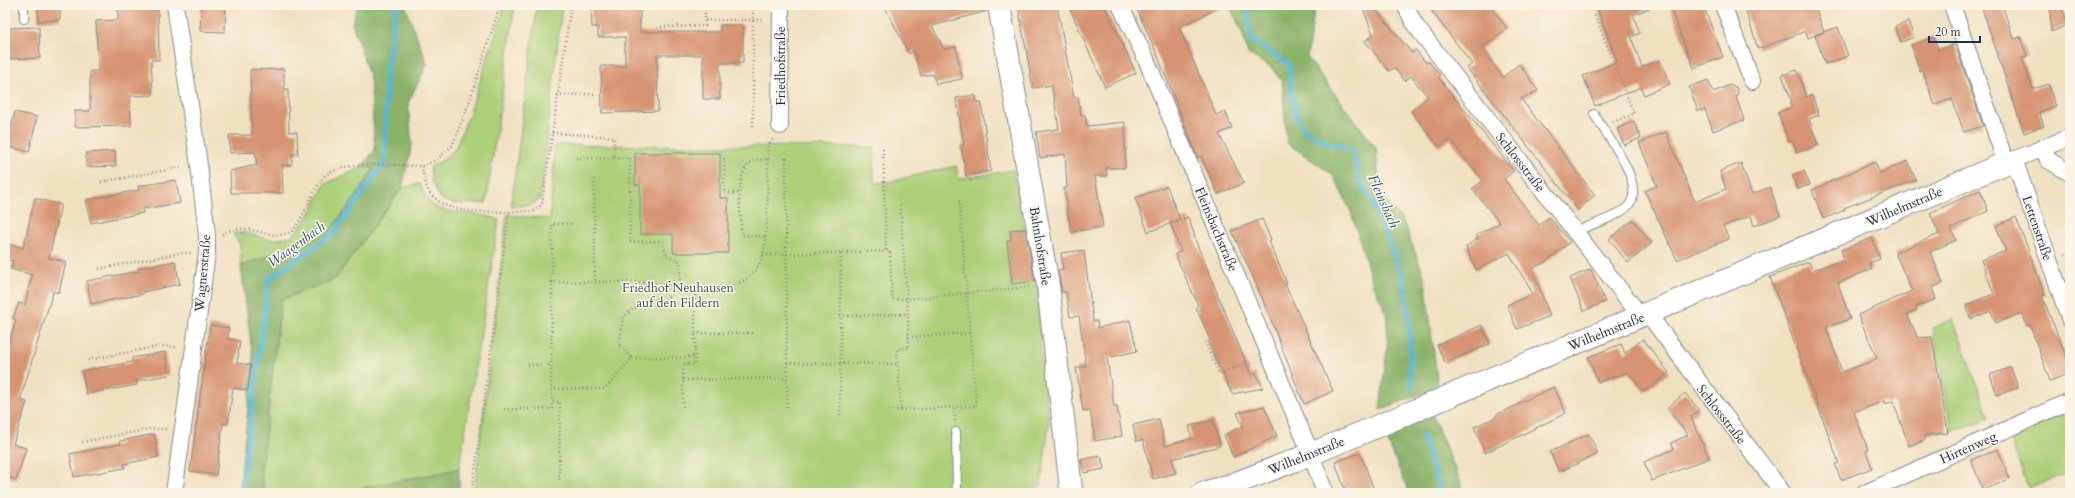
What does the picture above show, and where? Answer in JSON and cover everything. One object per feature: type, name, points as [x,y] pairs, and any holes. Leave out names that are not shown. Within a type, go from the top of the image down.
[{"type":"street","name":"Wagnerstraße","points":[[174,493],[207,253],[207,235],[199,165],[175,5]]},
{"type":"street","name":"Bahnhofstraße","points":[[999,5],[1048,285],[1071,492]]},
{"type":"street","name":"Fleinsbachstraße","points":[[1120,5],[1146,59],[1311,454],[1325,493]]},
{"type":"street","name":"Schlossstraße","points":[[1404,5],[1415,25],[1632,305],[1644,316],[1783,493]]},
{"type":"street","points":[[1723,5],[1752,81]]},
{"type":"street","name":"Lettenstraße","points":[[1952,5],[2070,320]]},
{"type":"street","name":"Friedhofstraße","points":[[780,13],[780,126]]},
{"type":"street","points":[[2010,161],[2070,137]]},
{"type":"street","points":[[2043,147],[2048,160],[2070,173]]},
{"type":"street","name":"Wilhelmstraße","points":[[1202,493],[1231,485],[1311,454],[1644,316],[2010,161]]},
{"type":"street","name":"Hirtenweg","points":[[1865,493],[2070,401]]},
{"type":"lane","points":[[24,5],[24,19]]},
{"type":"lane","points":[[1576,231],[1621,212],[1630,205],[1634,190],[1631,175],[1594,114]]},
{"type":"lane","points":[[956,432],[957,493]]},
{"type":"path","points":[[207,235],[217,235],[237,229],[265,235],[277,235],[291,232],[308,207],[324,177],[338,168],[360,166],[422,166],[436,160],[452,146],[469,103],[500,5]]},
{"type":"path","points":[[422,166],[428,190],[434,198],[442,204],[464,210],[508,212],[535,210],[542,204],[570,5]]},
{"type":"path","points":[[658,27],[705,26],[705,5]]},
{"type":"path","points":[[753,5],[753,129]]},
{"type":"path","points":[[705,20],[753,20],[780,13]]},
{"type":"path","points":[[1595,15],[1634,114],[1601,127]]},
{"type":"path","points":[[1275,62],[1287,56]]},
{"type":"path","points":[[557,95],[594,94]]},
{"type":"path","points":[[552,282],[647,282],[695,290],[719,290],[742,280],[754,272],[761,262],[765,237],[768,146],[780,126]]},
{"type":"path","points":[[552,133],[614,137],[614,158]]},
{"type":"path","points":[[883,149],[886,251]]},
{"type":"path","points":[[575,158],[630,158],[630,242],[662,241],[667,256],[680,262],[680,287],[659,305],[634,308],[623,318],[620,345],[632,358],[695,358]]},
{"type":"path","points":[[724,158],[724,193],[740,193]]},
{"type":"path","points":[[786,158],[787,410]]},
{"type":"path","points":[[765,237],[742,235],[740,180],[748,165],[754,160],[768,159]]},
{"type":"path","points":[[101,182],[199,165]]},
{"type":"path","points":[[594,179],[594,282]]},
{"type":"path","points":[[889,410],[976,406],[968,293],[959,198]]},
{"type":"path","points":[[900,205],[909,348],[897,349],[901,410]]},
{"type":"path","points":[[472,493],[508,212]]},
{"type":"path","points":[[504,409],[552,409],[552,224],[571,224]]},
{"type":"path","points":[[763,255],[890,251],[892,299],[907,299],[1048,285]]},
{"type":"path","points":[[840,415],[841,252]]},
{"type":"path","points":[[99,269],[180,253],[207,253]]},
{"type":"path","points":[[1025,282],[1025,288]]},
{"type":"path","points":[[683,407],[683,364],[695,365],[695,290]]},
{"type":"path","points":[[840,316],[907,314]]},
{"type":"path","points":[[908,337],[971,332]]},
{"type":"path","points":[[695,333],[753,333]]},
{"type":"path","points":[[1206,342],[1219,374],[1244,364]]},
{"type":"path","points":[[88,360],[160,346],[194,350]]},
{"type":"path","points":[[551,389],[605,389],[632,358]]},
{"type":"path","points":[[787,363],[898,364]]},
{"type":"path","points":[[528,365],[551,365]]},
{"type":"path","points":[[683,380],[787,378]]},
{"type":"path","points":[[552,401],[560,402],[559,480]]},
{"type":"path","points":[[82,442],[149,429],[182,431]]},
{"type":"green space","points":[[358,5],[405,5],[427,64],[408,103],[412,145],[402,188],[335,279],[281,300],[261,470],[264,493],[239,493],[253,360],[241,266],[327,234],[355,198],[374,168],[360,168],[375,150],[370,78],[352,23]]},
{"type":"green space","points":[[505,5],[515,5],[486,203],[455,204],[441,199],[432,183],[430,167],[442,161],[455,149],[469,115]]},
{"type":"green space","points":[[537,5],[562,5],[540,199],[531,205],[511,206]]},
{"type":"green space","points":[[1229,5],[1315,6],[1307,57],[1376,148],[1380,194],[1403,221],[1425,278],[1438,387],[1380,410],[1388,339],[1386,311],[1373,285],[1351,212],[1333,175],[1287,143],[1282,82],[1271,67],[1248,54],[1242,32]]},
{"type":"green space","name":"Friedhof Neuhausen auf den Fildern","points":[[555,145],[874,147],[874,183],[888,182],[956,166],[959,179],[1013,170],[1025,229],[1010,231],[1011,240],[1007,241],[1012,283],[1037,280],[1041,353],[1049,423],[1041,485],[1033,493],[474,493],[507,215],[550,219]]},
{"type":"green space","points":[[360,168],[375,168],[355,198],[327,234],[241,266],[240,245],[233,234],[245,233],[267,239],[278,239],[292,236],[308,217],[325,184]]},
{"type":"green space","points":[[419,184],[427,199],[436,207],[453,212],[482,215],[499,220],[459,469],[357,489],[350,493],[264,493],[261,470],[281,300],[335,279],[402,188]]},
{"type":"green space","points":[[1953,319],[1989,418],[1952,432],[1932,328]]},
{"type":"green space","points":[[2070,411],[2070,472],[2028,488],[2009,436]]},
{"type":"green space","points":[[1432,414],[1465,493],[1409,493],[1384,432]]},
{"type":"green space","points":[[459,469],[459,493],[350,493],[357,489]]},
{"type":"building","points":[[38,5],[60,5],[60,20],[38,21]]},
{"type":"building","points":[[118,5],[142,5],[142,10],[158,10],[159,60],[151,60],[153,95],[130,96],[131,126],[75,127],[75,111],[90,111],[90,71],[98,71],[96,21],[118,20]]},
{"type":"building","points":[[201,5],[226,5],[225,32],[200,31]]},
{"type":"building","points":[[591,5],[640,5],[640,32],[720,32],[720,25],[743,25],[743,63],[720,63],[720,99],[703,99],[703,55],[657,55],[658,111],[602,113],[601,66],[625,66],[625,37],[598,37],[598,27],[592,27]]},
{"type":"building","points":[[884,5],[987,5],[987,11],[932,26],[944,49],[956,47],[962,79],[936,84],[933,74],[921,76],[914,51],[909,54]]},
{"type":"building","points":[[1018,5],[1057,5],[1074,98],[1078,97],[1081,115],[1085,115],[1087,126],[1125,122],[1125,168],[1106,168],[1107,176],[1095,176],[1103,227],[1071,232],[1064,188],[1067,188],[1065,154],[1040,158],[1036,132],[1059,129],[1052,85],[1033,88]]},
{"type":"building","points":[[1068,5],[1104,5],[1136,73],[1105,87]]},
{"type":"building","points":[[1135,5],[1225,5],[1179,27],[1216,115],[1225,111],[1232,128],[1219,134],[1244,183],[1218,194],[1201,156],[1198,158],[1157,54]]},
{"type":"building","points":[[1362,5],[1372,5],[1412,53],[1416,50],[1426,63],[1429,62],[1440,75],[1438,77],[1514,171],[1504,179],[1539,225],[1549,217],[1570,242],[1547,261],[1532,269],[1550,316],[1517,329],[1507,305],[1533,294],[1509,253],[1476,270],[1466,247],[1478,238],[1476,235],[1500,223],[1472,189],[1483,181],[1450,139],[1439,147],[1411,111],[1428,97],[1411,76],[1405,81],[1394,68],[1389,71],[1365,41],[1373,35]]},
{"type":"building","points":[[1427,5],[1489,5],[1507,28],[1481,49],[1503,77],[1519,64],[1538,91],[1521,99],[1595,195],[1578,210],[1467,68],[1472,64]]},
{"type":"building","points":[[1596,5],[1657,5],[1633,15],[1640,33],[1631,37],[1642,67],[1660,60],[1670,84],[1644,95],[1641,87],[1595,106],[1583,76],[1617,62]]},
{"type":"building","points":[[1669,5],[1703,5],[1723,57],[1694,68]]},
{"type":"building","points":[[1744,5],[1812,5],[1812,10],[1816,9],[1824,32],[1808,38],[1806,31],[1758,49]]},
{"type":"building","points":[[1981,5],[2002,5],[2014,39],[2020,37],[2027,56],[2022,58],[2033,89],[2048,84],[2056,106],[2039,112],[2044,126],[2024,133]]},
{"type":"building","points":[[2050,5],[2060,5],[2069,24],[2051,32]]},
{"type":"building","points":[[1908,22],[1914,37],[1901,42],[1895,27]]},
{"type":"building","points":[[39,27],[40,58],[5,59],[5,32],[8,32],[8,28]]},
{"type":"building","points":[[1838,27],[1848,56],[1825,64],[1815,35]]},
{"type":"building","points":[[1934,37],[1938,50],[1955,44],[1983,126],[1964,132],[1952,99],[1935,105],[1922,70],[1920,71],[1911,45]]},
{"type":"building","points":[[284,69],[284,89],[288,89],[289,132],[297,132],[298,154],[292,154],[292,165],[282,166],[283,193],[231,193],[230,171],[257,165],[255,152],[230,153],[229,135],[252,135],[250,70]]},
{"type":"building","points":[[1797,70],[1806,97],[1812,95],[1819,115],[1809,119],[1818,145],[1797,153],[1793,141],[1789,142],[1778,113],[1792,107],[1790,103],[1792,102],[1782,75]]},
{"type":"building","points":[[1708,80],[1713,92],[1730,85],[1736,87],[1738,93],[1736,97],[1744,120],[1713,131],[1705,109],[1698,111],[1689,87]]},
{"type":"building","points":[[975,95],[977,103],[981,102],[991,171],[966,176],[961,146],[964,145],[956,98]]},
{"type":"building","points":[[15,112],[37,117],[29,152],[6,146]]},
{"type":"building","points":[[1634,121],[1641,138],[1624,145],[1617,129]]},
{"type":"building","points":[[1666,132],[1695,202],[1726,189],[1720,171],[1741,163],[1752,194],[1770,187],[1780,216],[1754,226],[1751,216],[1723,226],[1729,239],[1677,260],[1645,191],[1657,186],[1639,143]]},
{"type":"building","points":[[115,151],[116,166],[86,167],[86,153]]},
{"type":"building","points":[[635,153],[720,153],[720,198],[728,198],[728,253],[673,253],[673,234],[640,234],[640,185],[635,185]]},
{"type":"building","points":[[1908,161],[1916,180],[1844,208],[1845,210],[1823,219],[1812,190],[1875,162],[1880,173]]},
{"type":"building","points":[[1804,171],[1810,185],[1797,189],[1792,175]]},
{"type":"building","points":[[176,180],[180,203],[142,209],[143,213],[91,223],[86,200],[139,190],[138,186]]},
{"type":"building","points":[[1167,186],[1180,220],[1148,232],[1135,198]]},
{"type":"building","points":[[1980,190],[1988,211],[1951,228],[1956,240],[1930,252],[1943,283],[1932,288],[1936,299],[1916,307],[1917,310],[1907,314],[1918,338],[1932,337],[1948,433],[1925,435],[1925,440],[1909,446],[1893,401],[1886,404],[1885,401],[1854,412],[1868,450],[1866,451],[1872,468],[1841,480],[1835,464],[1839,463],[1770,277],[1809,262],[1813,270],[1844,260],[1841,250],[1872,238],[1880,259],[1869,263],[1872,269],[1838,283],[1850,319],[1826,327],[1842,372],[1870,362],[1877,358],[1858,315],[1912,291],[1895,253],[1939,234],[1930,213]]},
{"type":"building","points":[[35,198],[61,205],[49,258],[66,262],[59,292],[53,292],[20,400],[27,402],[13,444],[26,448],[16,480],[5,476],[5,355],[16,320],[13,319],[19,303],[25,305],[32,275],[11,269],[13,261],[5,259],[5,243],[23,248]]},
{"type":"building","points":[[1188,217],[1194,237],[1251,375],[1256,373],[1263,388],[1232,394],[1220,367],[1219,368],[1196,307],[1198,305],[1175,254],[1181,251],[1170,223]]},
{"type":"building","points":[[2016,217],[2045,295],[2042,296],[2070,366],[2070,373],[2050,381],[2030,325],[2027,326],[2022,313],[1996,323],[1991,311],[1971,319],[1966,305],[1994,294],[1981,260],[2006,251],[1996,226]]},
{"type":"building","points":[[1262,219],[1271,240],[1269,241],[1287,283],[1285,284],[1333,391],[1304,404],[1261,295],[1232,231]]},
{"type":"building","points":[[1633,220],[1652,243],[1628,263],[1609,239]]},
{"type":"building","points":[[1025,229],[1035,281],[1012,284],[1007,241],[1011,240],[1010,230]]},
{"type":"building","points":[[1084,250],[1093,321],[1097,321],[1098,328],[1130,320],[1137,351],[1107,358],[1114,406],[1117,406],[1122,436],[1095,441],[1090,410],[1083,411],[1076,368],[1086,366],[1079,316],[1070,317],[1066,292],[1062,292],[1058,270],[1063,269],[1061,253]]},
{"type":"building","points":[[175,261],[180,284],[143,292],[143,294],[91,304],[87,281],[139,271],[138,268]]},
{"type":"building","points":[[1591,269],[1605,302],[1584,311],[1570,278]]},
{"type":"building","points":[[210,325],[229,328],[228,339],[240,341],[237,363],[251,365],[248,390],[233,388],[228,424],[223,423],[216,475],[190,471]]},
{"type":"building","points":[[1482,325],[1490,344],[1445,363],[1437,345]]},
{"type":"building","points":[[1643,339],[1669,373],[1644,392],[1628,372],[1598,382],[1588,357],[1621,344],[1625,353]]},
{"type":"building","points":[[165,352],[169,375],[136,381],[137,385],[86,394],[82,371],[132,362],[132,358]]},
{"type":"building","points":[[2011,367],[2018,388],[1997,395],[1990,375]]},
{"type":"building","points":[[1554,387],[1566,413],[1485,453],[1474,427],[1496,417],[1496,415],[1519,403]]},
{"type":"building","points":[[1685,393],[1699,410],[1691,417],[1709,458],[1652,481],[1644,462],[1674,449],[1671,443],[1688,435],[1667,408]]},
{"type":"building","points":[[1264,406],[1277,436],[1233,457],[1224,435],[1243,426],[1237,413]]},
{"type":"building","points":[[1159,419],[1165,446],[1192,438],[1189,426],[1213,420],[1220,446],[1172,459],[1176,473],[1153,479],[1143,440],[1136,441],[1133,425]]},
{"type":"building","points":[[154,434],[158,457],[124,464],[125,468],[74,477],[70,454],[121,444],[120,441]]},
{"type":"building","points":[[1589,434],[1598,454],[1559,472],[1550,452]]},
{"type":"building","points":[[1998,449],[2010,479],[1983,490],[1971,460]]},
{"type":"building","points":[[1360,453],[1375,493],[1346,493],[1335,462]]},
{"type":"building","points":[[1101,456],[1104,469],[1084,473],[1081,460]]},
{"type":"waterway","name":"Waagenbach","points":[[241,493],[269,279],[334,233],[385,162],[386,72],[397,5]]},
{"type":"waterway","name":"Fleinsbach","points":[[1246,5],[1251,40],[1289,64],[1292,94],[1296,114],[1300,123],[1306,131],[1314,137],[1352,150],[1361,184],[1372,200],[1402,274],[1410,324],[1411,388]]},
{"type":"waterway","name":"Fleinsbach","points":[[1422,435],[1441,493]]}]
